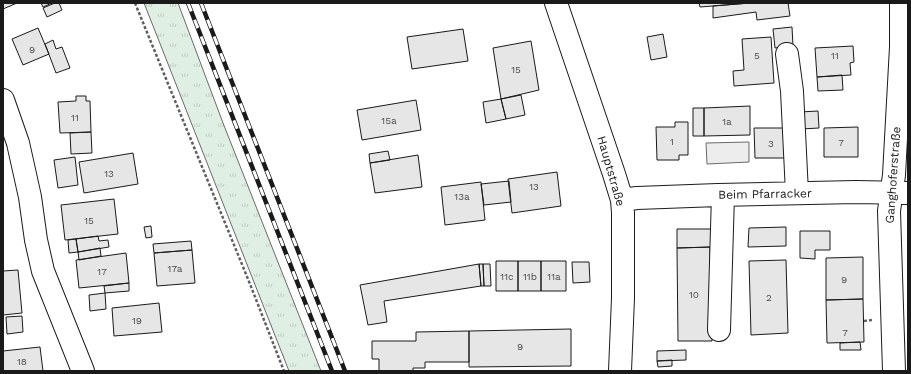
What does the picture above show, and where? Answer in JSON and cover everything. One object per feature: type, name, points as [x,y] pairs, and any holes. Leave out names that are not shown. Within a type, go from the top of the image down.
[{"type":"street","name":"Hauptstraße","points":[[556,3],[622,200],[623,298],[620,371]]},
{"type":"street","name":"Ganghoferstraße","points":[[894,371],[889,211],[900,193],[901,3]]},
{"type":"street","points":[[787,54],[792,91],[796,193]]},
{"type":"street","points":[[3,100],[18,143],[30,197],[42,271],[82,371]]},
{"type":"street","name":"Beim Pfarracker","points":[[622,200],[637,198],[796,193],[900,193]]},
{"type":"street","points":[[719,330],[723,195]]},
{"type":"path","points":[[135,3],[284,371]]},
{"type":"green space","points":[[144,3],[178,3],[223,123],[321,371],[289,371]]},
{"type":"shaded area","points":[[749,142],[749,162],[707,164],[706,143]]},
{"type":"building","points":[[3,3],[17,3],[3,9]]},
{"type":"building","points":[[41,3],[52,3],[43,7]]},
{"type":"building","points":[[59,3],[62,10],[47,17],[43,8]]},
{"type":"building","points":[[699,3],[750,3],[700,7]]},
{"type":"building","points":[[750,3],[788,3],[790,16],[757,20],[756,12],[713,18],[713,6]]},
{"type":"building","points":[[792,27],[793,46],[775,48],[773,29]]},
{"type":"building","points":[[38,28],[49,54],[23,65],[12,39]]},
{"type":"building","points":[[463,29],[468,61],[412,69],[407,37]]},
{"type":"building","points":[[663,34],[667,57],[651,60],[647,37]]},
{"type":"building","points":[[771,37],[774,83],[734,86],[733,71],[744,70],[742,39]]},
{"type":"building","points":[[53,40],[56,49],[62,47],[70,68],[56,73],[45,44]]},
{"type":"building","points":[[531,41],[539,90],[501,99],[493,48]]},
{"type":"building","points":[[853,46],[854,62],[850,63],[851,75],[817,77],[815,48]]},
{"type":"building","points":[[842,75],[843,90],[818,91],[817,77]]},
{"type":"building","points":[[521,95],[525,115],[506,119],[501,99]]},
{"type":"building","points":[[76,96],[86,96],[86,101],[90,101],[91,132],[60,133],[58,102],[76,101]]},
{"type":"building","points":[[501,99],[506,119],[486,123],[483,102]]},
{"type":"building","points":[[416,100],[421,130],[362,140],[357,110]]},
{"type":"building","points":[[750,106],[750,135],[704,136],[704,108]]},
{"type":"building","points":[[693,108],[704,108],[704,136],[693,136]]},
{"type":"building","points":[[818,111],[819,128],[801,129],[800,112]]},
{"type":"building","points":[[675,122],[688,122],[688,155],[679,155],[679,160],[657,160],[656,127],[675,127]]},
{"type":"building","points":[[858,127],[858,157],[824,157],[824,128]]},
{"type":"building","points":[[754,128],[787,128],[788,158],[755,158]]},
{"type":"building","points":[[91,132],[92,153],[71,154],[70,133]]},
{"type":"building","points":[[388,151],[390,160],[370,163],[369,154]]},
{"type":"building","points":[[133,153],[138,184],[84,193],[79,162]]},
{"type":"building","points":[[418,155],[422,187],[375,193],[370,163]]},
{"type":"building","points":[[75,157],[78,185],[58,188],[54,160]]},
{"type":"building","points":[[557,172],[561,206],[512,213],[508,179]]},
{"type":"building","points":[[509,181],[511,202],[484,205],[481,184]]},
{"type":"building","points":[[481,182],[485,220],[445,225],[441,187]]},
{"type":"building","points":[[114,199],[118,234],[65,240],[61,205]]},
{"type":"building","points":[[151,226],[152,237],[146,238],[144,227]]},
{"type":"building","points":[[786,227],[786,246],[748,247],[749,228]]},
{"type":"building","points":[[677,229],[713,229],[713,247],[677,248]]},
{"type":"building","points":[[800,231],[830,231],[830,250],[815,250],[815,259],[800,258]]},
{"type":"building","points":[[98,236],[99,241],[108,240],[109,247],[78,252],[76,239]]},
{"type":"building","points":[[76,239],[78,252],[69,253],[68,240]]},
{"type":"building","points":[[191,241],[192,250],[154,253],[153,244]]},
{"type":"building","points":[[710,247],[712,341],[678,341],[677,248]]},
{"type":"building","points":[[100,248],[101,256],[79,260],[78,252]]},
{"type":"building","points":[[192,250],[195,283],[157,286],[154,253]]},
{"type":"building","points":[[126,253],[129,283],[79,288],[76,260]]},
{"type":"building","points":[[863,257],[863,299],[826,300],[826,258]]},
{"type":"building","points":[[786,260],[788,333],[751,335],[749,261]]},
{"type":"building","points":[[496,261],[518,261],[518,291],[496,291]]},
{"type":"building","points":[[518,261],[541,261],[541,291],[518,291]]},
{"type":"building","points":[[541,261],[566,261],[566,291],[541,291]]},
{"type":"building","points":[[572,262],[589,262],[590,282],[573,283]]},
{"type":"building","points":[[479,264],[481,286],[384,301],[387,322],[368,325],[360,285]]},
{"type":"building","points":[[479,264],[483,264],[484,286],[481,286]]},
{"type":"building","points":[[483,264],[490,264],[491,286],[484,286]]},
{"type":"building","points":[[18,270],[22,313],[3,315],[3,271]]},
{"type":"building","points":[[129,283],[129,291],[105,293],[104,286]]},
{"type":"building","points":[[105,293],[106,309],[90,311],[89,295]]},
{"type":"building","points":[[863,299],[864,342],[827,343],[826,300]]},
{"type":"building","points":[[159,303],[162,332],[114,336],[112,308]]},
{"type":"building","points":[[22,316],[23,332],[7,334],[6,317]]},
{"type":"building","points":[[571,329],[571,366],[469,367],[469,331]]},
{"type":"building","points":[[469,331],[469,362],[425,362],[425,368],[413,368],[413,371],[379,371],[379,359],[372,359],[372,341],[416,341],[416,332]]},
{"type":"building","points":[[860,342],[861,350],[840,350],[840,343]]},
{"type":"building","points":[[40,347],[43,371],[3,371],[3,351]]},
{"type":"building","points":[[686,350],[686,360],[657,361],[657,351]]},
{"type":"building","points":[[672,360],[672,366],[658,367],[657,361]]},
{"type":"railway","points":[[188,3],[332,371]]},
{"type":"railway","points":[[201,3],[345,371]]}]
